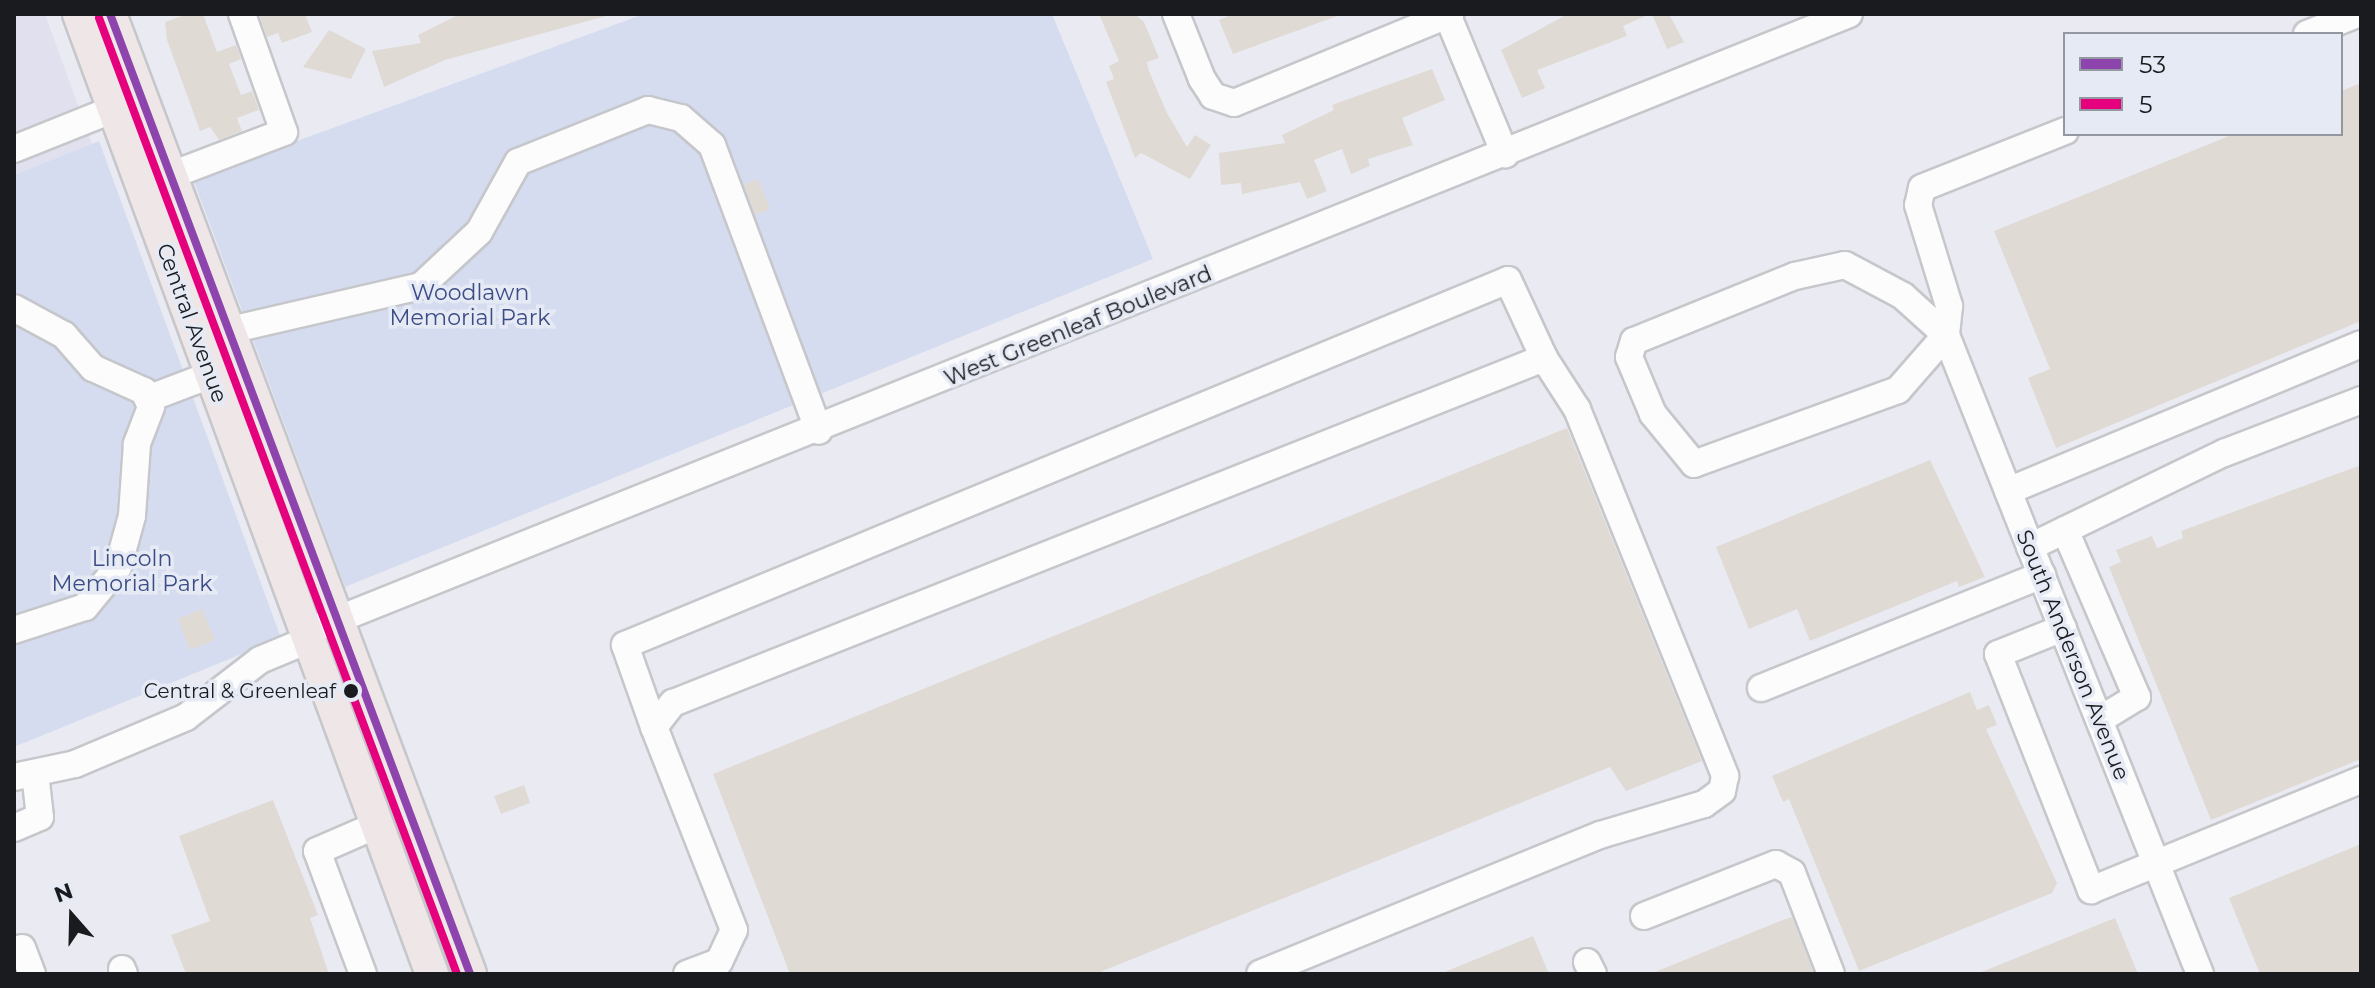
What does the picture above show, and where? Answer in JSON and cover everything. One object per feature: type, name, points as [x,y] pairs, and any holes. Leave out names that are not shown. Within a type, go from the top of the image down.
[{"type":"main road","name":"Central Avenue","points":[[79,14],[114,109],[226,370],[306,636],[432,974]]},
{"type":"main road","points":[[110,14],[169,176],[212,334]]},
{"type":"main road","points":[[226,370],[336,620],[470,974]]},
{"type":"street","points":[[169,176],[284,132],[242,14]]},
{"type":"street","points":[[1176,14],[1213,96],[1253,99],[1448,14],[1505,154]]},
{"type":"street","name":"West Greenleaf Boulevard","points":[[24,775],[75,764],[186,717],[260,660],[336,620],[819,431],[1849,14]]},
{"type":"street","points":[[2312,32],[2357,14]]},
{"type":"street","points":[[14,149],[114,109]]},
{"type":"street","points":[[212,334],[421,286],[479,232],[518,162],[648,110],[681,118],[712,145],[819,431]]},
{"type":"street","points":[[1946,335],[1903,296],[1845,265],[1795,276],[1634,341],[1629,357],[1653,414],[1694,464],[1898,390],[1946,335],[1949,306],[1918,205],[1922,188],[2063,132]]},
{"type":"street","points":[[687,974],[722,968],[734,930],[625,645],[1508,280],[1544,358],[1583,424],[1725,776],[1722,791],[1704,804],[1600,835],[1260,974]]},
{"type":"street","points":[[14,308],[64,335],[93,368],[150,398],[226,370]]},
{"type":"street","name":"South Anderson Avenue","points":[[1946,335],[2200,974]]},
{"type":"street","points":[[2008,491],[2361,344]]},
{"type":"street","points":[[654,727],[673,703],[1544,358]]},
{"type":"street","points":[[14,630],[85,607],[118,567],[150,398]]},
{"type":"street","points":[[2030,547],[2224,453],[2361,400]]},
{"type":"street","points":[[2065,530],[2137,697],[2099,720]]},
{"type":"street","points":[[1761,688],[2042,575]]},
{"type":"street","points":[[2063,628],[1998,654],[2091,890],[2361,780]]},
{"type":"street","points":[[14,828],[40,817],[24,775]]},
{"type":"street","points":[[363,974],[317,851],[377,825]]},
{"type":"street","points":[[1644,916],[1776,864],[1792,873],[1831,974]]},
{"type":"street","points":[[22,948],[32,974]]},
{"type":"shaded area","points":[[14,14],[45,14],[92,144],[14,175]]},
{"type":"green space","name":"Woodlawn Memorial Park","points":[[644,14],[1052,14],[1153,259],[345,587],[193,179]]},
{"type":"green space","name":"Lincoln Memorial Park","points":[[99,141],[281,638],[14,747],[14,175]]},
{"type":"building","points":[[187,14],[203,14],[217,52],[236,45],[241,59],[229,64],[241,95],[252,91],[259,110],[237,118],[242,131],[219,140],[210,127],[200,131],[167,40],[165,22]]},
{"type":"building","points":[[259,14],[305,14],[312,32],[282,43],[278,33],[267,37]]},
{"type":"building","points":[[460,14],[606,16],[445,60],[384,87],[372,51],[421,43],[418,35]]},
{"type":"building","points":[[1099,14],[1134,14],[1144,22],[1159,58],[1147,62],[1149,71],[1167,113],[1187,147],[1195,135],[1211,145],[1190,179],[1141,153],[1135,158],[1106,82],[1114,79],[1109,66],[1119,61]]},
{"type":"building","points":[[1233,14],[1343,14],[1233,54],[1219,20]]},
{"type":"building","points":[[1568,14],[1650,14],[1623,26],[1627,36],[1537,70],[1545,88],[1522,98],[1501,50]]},
{"type":"building","points":[[1652,14],[1669,14],[1684,42],[1667,49]]},
{"type":"building","points":[[329,30],[366,49],[351,79],[303,67]]},
{"type":"building","points":[[1432,69],[1445,100],[1402,118],[1413,145],[1368,159],[1370,166],[1351,174],[1342,149],[1314,160],[1327,191],[1307,199],[1300,182],[1242,194],[1241,183],[1221,185],[1219,153],[1285,143],[1282,135],[1334,110],[1332,105]]},
{"type":"building","points":[[2361,83],[2361,321],[2056,448],[2028,378],[2050,369],[1994,231],[2229,136],[2343,136],[2343,90]]},
{"type":"building","points":[[758,179],[770,209],[755,215],[744,184]]},
{"type":"building","points":[[1567,428],[1702,761],[1626,791],[1610,767],[1095,974],[790,974],[713,774]]},
{"type":"building","points":[[1930,460],[1985,577],[1959,587],[1957,581],[1810,641],[1797,609],[1749,629],[1716,547]]},
{"type":"building","points":[[2361,465],[2361,759],[2211,820],[2109,567],[2121,562],[2116,550],[2152,536],[2157,548],[2183,538],[2181,531]]},
{"type":"building","points":[[202,609],[215,640],[190,650],[178,619]]},
{"type":"building","points":[[1970,692],[1977,710],[1989,705],[1997,725],[1986,729],[2057,883],[2052,893],[1859,971],[1789,799],[1783,802],[1772,776]]},
{"type":"building","points":[[524,785],[530,803],[501,814],[494,796]]},
{"type":"building","points":[[273,800],[318,915],[310,918],[329,974],[186,974],[171,935],[210,921],[179,836]]},
{"type":"building","points":[[2361,844],[2361,974],[2260,974],[2229,898]]},
{"type":"building","points":[[1792,917],[1814,974],[1650,974],[1780,921]]},
{"type":"building","points":[[2115,918],[2138,974],[1979,974],[1979,973]]},
{"type":"building","points":[[1533,936],[1549,974],[1442,974],[1442,973]]},
{"type":"transit line","name":"53","points":[[110,14],[470,974]]},
{"type":"transit line","name":"5","points":[[99,18],[457,974]]},
{"type":"place","name":"Central & Greenleaf","points":[[351,691]]}]
